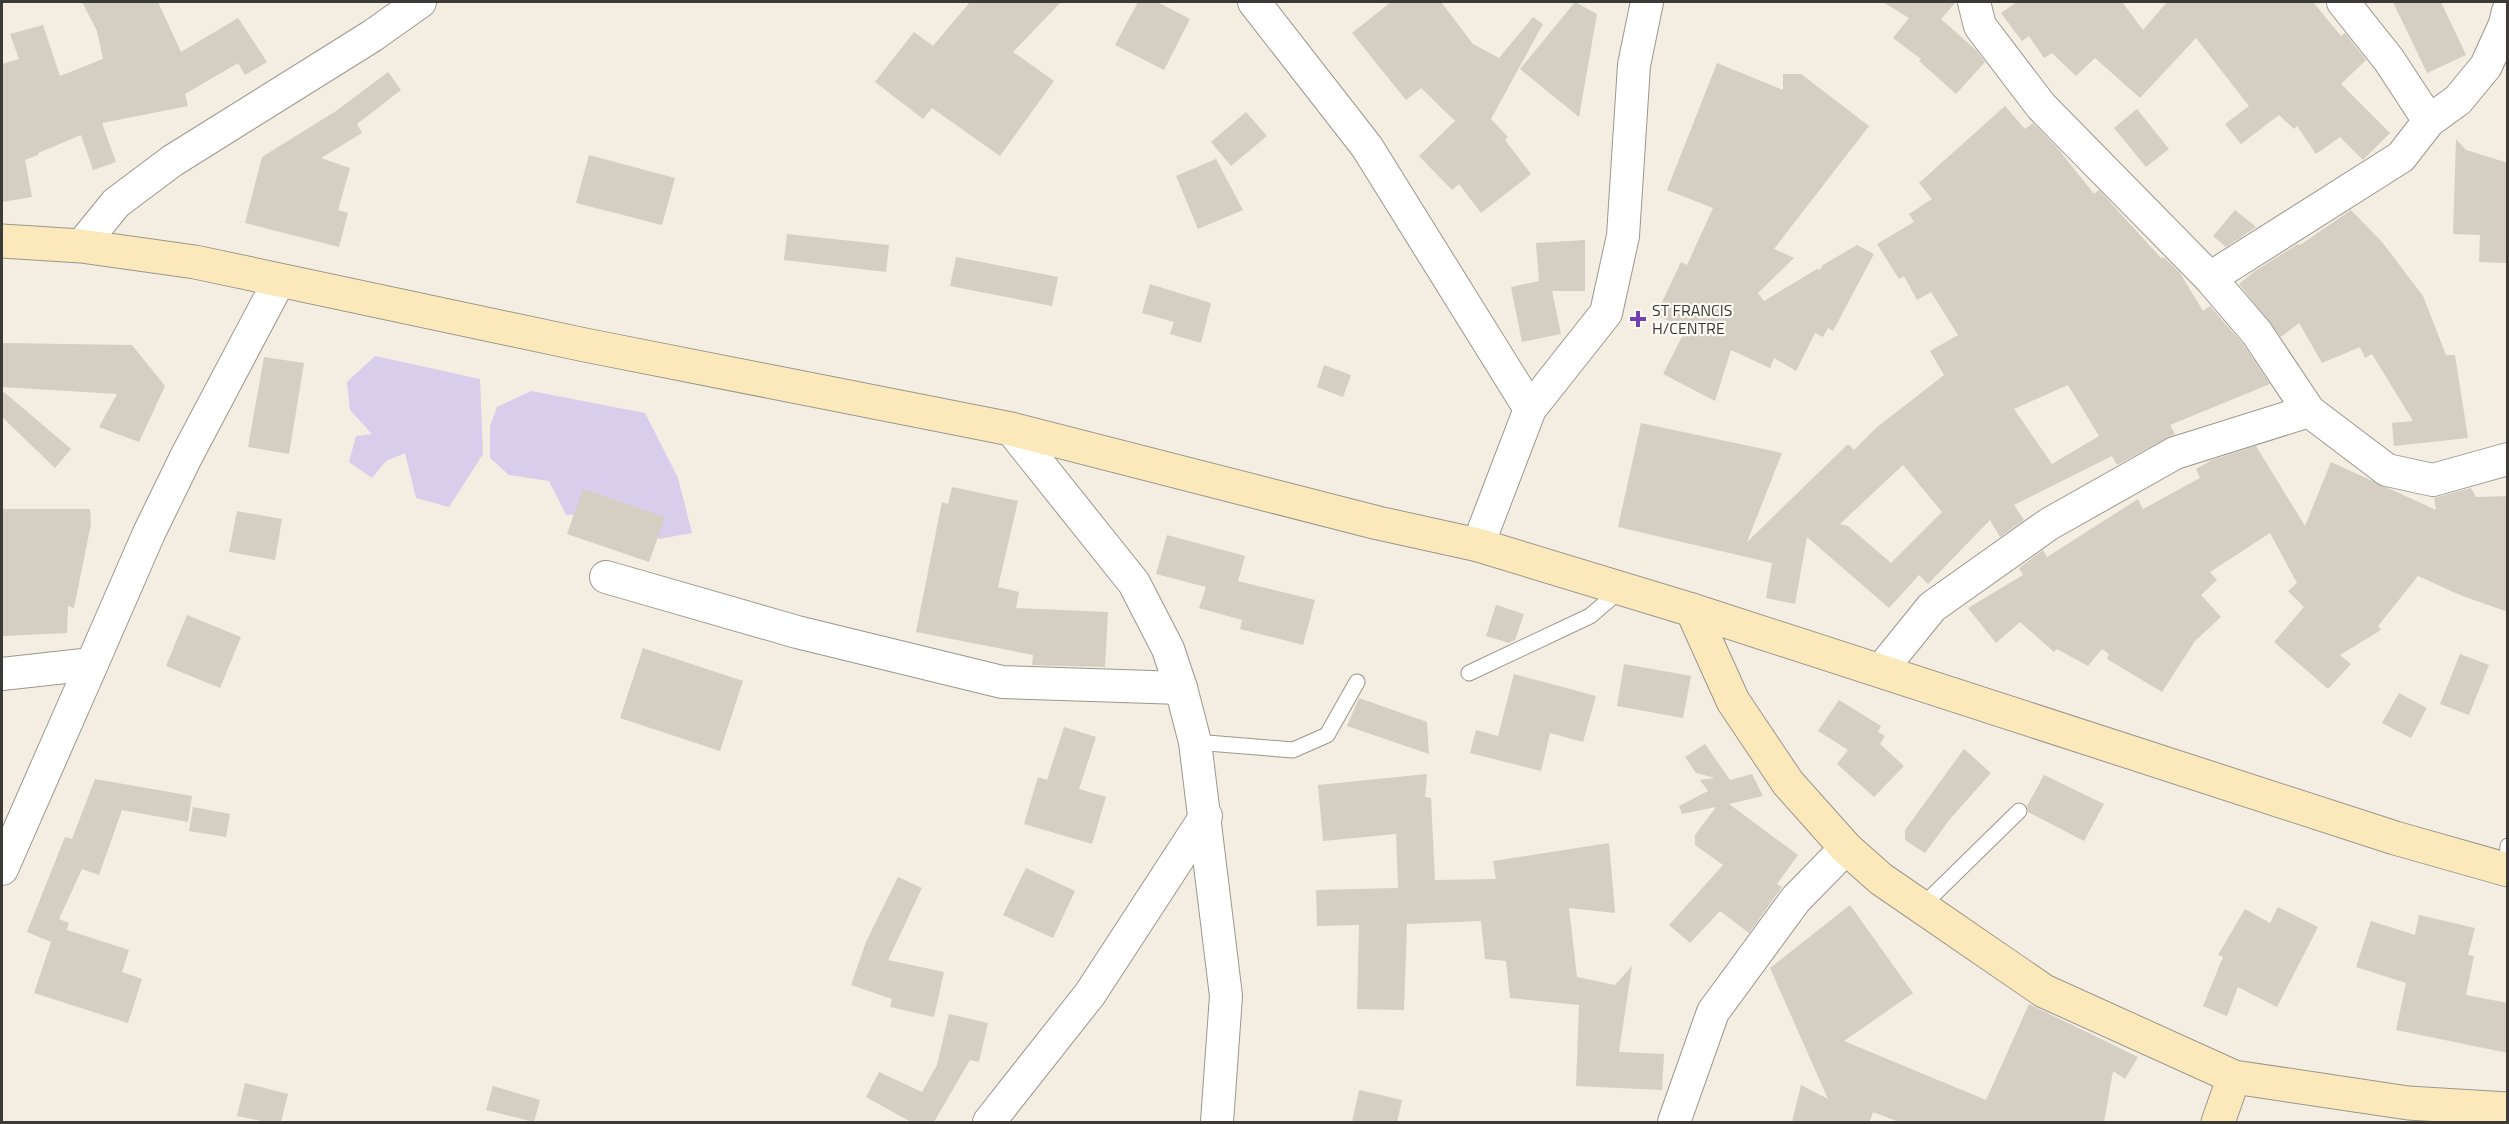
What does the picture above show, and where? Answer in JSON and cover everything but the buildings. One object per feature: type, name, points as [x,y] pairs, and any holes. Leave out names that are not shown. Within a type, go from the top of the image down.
[{"type":"main road","points":[[2,241],[81,246],[195,262],[1011,429],[1378,523],[1478,545],[1623,588],[1881,670],[2395,838],[2507,862]]},
{"type":"main road","points":[[1692,610],[1733,701],[1788,783],[1846,848],[1881,879],[2044,991],[2234,1077],[2409,1103],[2508,1109]]},
{"type":"main road","points":[[2218,1122],[2234,1077]]},
{"type":"street","points":[[81,246],[116,203],[172,161],[372,36],[420,2]]},
{"type":"street","points":[[1254,2],[1367,147],[1530,409]]},
{"type":"street","points":[[1478,545],[1530,409],[1606,313],[1623,236],[1634,65],[1647,2]]},
{"type":"street","points":[[1974,2],[1980,26],[2041,106],[2210,278],[2257,333],[2309,411],[2387,470],[2433,480],[2508,459]]},
{"type":"street","points":[[2343,2],[2389,60],[2429,121]]},
{"type":"street","points":[[2210,278],[2401,157],[2429,121],[2458,100],[2486,66],[2505,24],[2508,11]]},
{"type":"street","points":[[2,869],[170,490],[279,281]]},
{"type":"street","points":[[1881,670],[1932,607],[2049,524],[2175,453],[2309,411]]},
{"type":"street","points":[[1011,429],[1134,582],[1168,649],[1181,688],[1195,742],[1206,816],[1226,996],[1217,1122]]},
{"type":"street","points":[[606,577],[797,632],[1002,682],[1181,688]]},
{"type":"street","points":[[2,674],[92,664]]},
{"type":"street","points":[[989,1122],[1090,994],[1206,816]]},
{"type":"street","points":[[1674,1122],[1713,1012],[1796,899],[1846,848]]},
{"type":"lane","points":[[1469,673],[1590,616],[1623,588]]},
{"type":"lane","points":[[1195,742],[1293,750],[1327,735],[1357,682]]},
{"type":"lane","points":[[1922,907],[2019,811]]},
{"type":"shaded area","points":[[375,356],[480,379],[483,454],[449,507],[416,498],[405,453],[386,461],[372,478],[349,462],[356,436],[372,434],[350,410],[347,382]]},
{"type":"shaded area","points":[[531,391],[645,413],[678,478],[692,533],[659,539],[638,512],[566,515],[549,481],[509,475],[490,458],[490,426],[497,407]]},
{"type":"place","name":"ST FRANCIS H/CENTRE","points":[[1638,319]]}]
